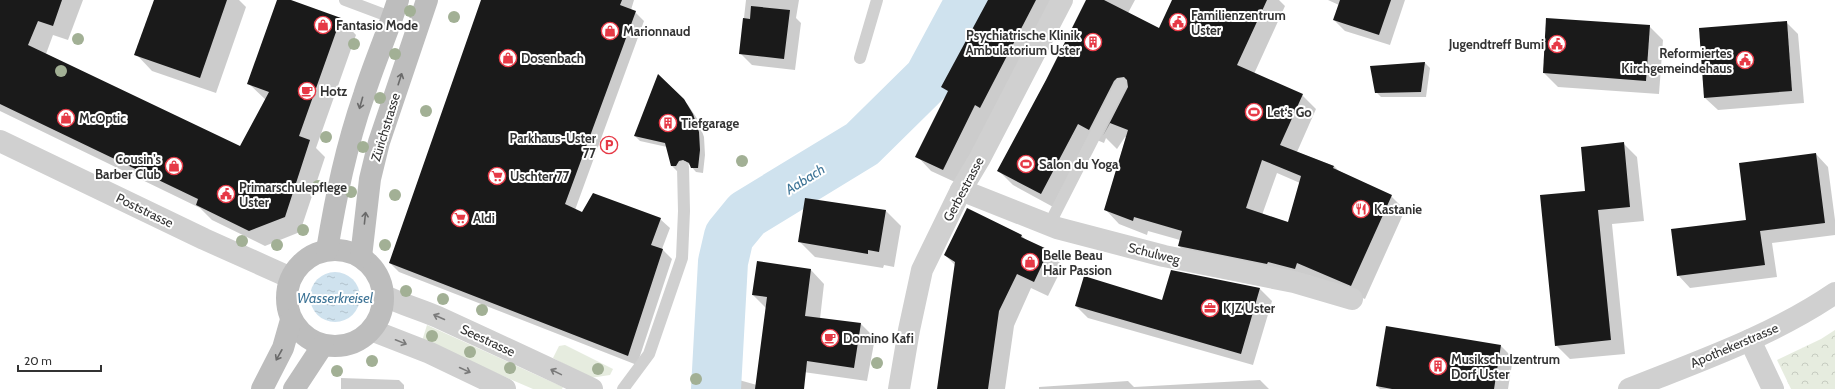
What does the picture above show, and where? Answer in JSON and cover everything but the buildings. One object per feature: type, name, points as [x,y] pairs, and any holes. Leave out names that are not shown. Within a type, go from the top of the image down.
[{"type":"main road","name":"Zürichstrasse","points":[[361,257],[370,178],[384,127],[427,0]]},
{"type":"main road","points":[[327,250],[341,172],[364,95],[396,9]]},
{"type":"main road","points":[[339,249],[351,252],[361,257],[370,264],[377,273],[383,295],[381,314],[371,330],[365,336],[350,344],[332,346],[323,345],[305,336],[291,320],[286,299],[291,278],[295,270],[305,259],[318,252],[327,250],[339,249]]},
{"type":"main road","points":[[262,389],[282,348],[291,320]]},
{"type":"main road","points":[[294,389],[323,345]]},
{"type":"street","name":"Gerbestrasse","points":[[899,389],[909,330],[922,270],[961,190],[980,158],[1062,0]]},
{"type":"street","name":"Poststrasse","points":[[0,141],[217,245],[291,278]]},
{"type":"street","name":"Schulweg","points":[[961,190],[1049,225],[1164,256],[1294,282],[1352,299]]},
{"type":"street","name":"Apothekerstrasse","points":[[1629,389],[1750,340],[1811,310],[1835,293]]},
{"type":"street","name":"Seestrasse","points":[[383,295],[396,302],[426,312],[462,328],[592,389]]},
{"type":"street","points":[[371,330],[430,353],[505,389]]},
{"type":"street","points":[[1750,340],[1773,389]]},
{"type":"lane","points":[[345,0],[396,9]]},
{"type":"lane","points":[[860,58],[877,0]]},
{"type":"lane","points":[[1049,225],[1121,84]]},
{"type":"lane","points":[[623,389],[649,354],[682,258],[684,211],[683,167]]},
{"type":"green space","points":[[427,325],[563,387],[562,389],[533,389],[422,341]]},
{"type":"green space","points":[[1835,330],[1835,389],[1791,389],[1777,360],[1821,339]]},
{"type":"green space","points":[[565,345],[613,369],[610,375],[590,378],[553,358],[559,346]]},
{"type":"water","name":"Wasserkreisel","points":[[335,272],[344,274],[355,283],[360,297],[358,306],[349,317],[335,322],[326,320],[315,311],[310,297],[312,288],[321,277]]},
{"type":"waterway","name":"Aabach","points":[[716,389],[723,262],[729,236],[747,214],[862,144],[929,78],[971,0]]},
{"type":"place","name":"Familienzentrum Uster","points":[[1178,22]]},
{"type":"place","name":"Fantasio Mode","points":[[323,25]]},
{"type":"place","name":"Marionnaud","points":[[610,31]]},
{"type":"place","name":"Psychiatrische Klinik Ambulatorium Uster","points":[[1093,42]]},
{"type":"place","name":"Jugendtreff Bumi","points":[[1557,44]]},
{"type":"place","name":"Dosenbach","points":[[508,58]]},
{"type":"place","name":"Reformiertes Kirchgemeindehaus","points":[[1745,60]]},
{"type":"place","name":"Hotz","points":[[307,91]]},
{"type":"place","name":"Let‘s Go","points":[[1254,112]]},
{"type":"place","name":"McOptic","points":[[66,118]]},
{"type":"place","name":"Tiefgarage","points":[[668,123]]},
{"type":"place","name":"Parkhaus-Uster 77","points":[[609,145]]},
{"type":"place","name":"Salon du Yoga","points":[[1026,164]]},
{"type":"place","name":"Cousin's Barber Club","points":[[174,166]]},
{"type":"place","name":"Uschter 77","points":[[497,176]]},
{"type":"place","name":"Primarschulepflege Uster","points":[[226,194]]},
{"type":"place","name":"Kastanie","points":[[1361,209]]},
{"type":"place","name":"Aldi","points":[[460,218]]},
{"type":"place","name":"Belle Beau Hair Passion","points":[[1030,262]]},
{"type":"place","name":"KJZ Uster","points":[[1210,308]]},
{"type":"place","name":"Domino Kafi","points":[[830,338]]},
{"type":"place","name":"Musikschulzentrum Dorf Uster","points":[[1438,366]]}]
